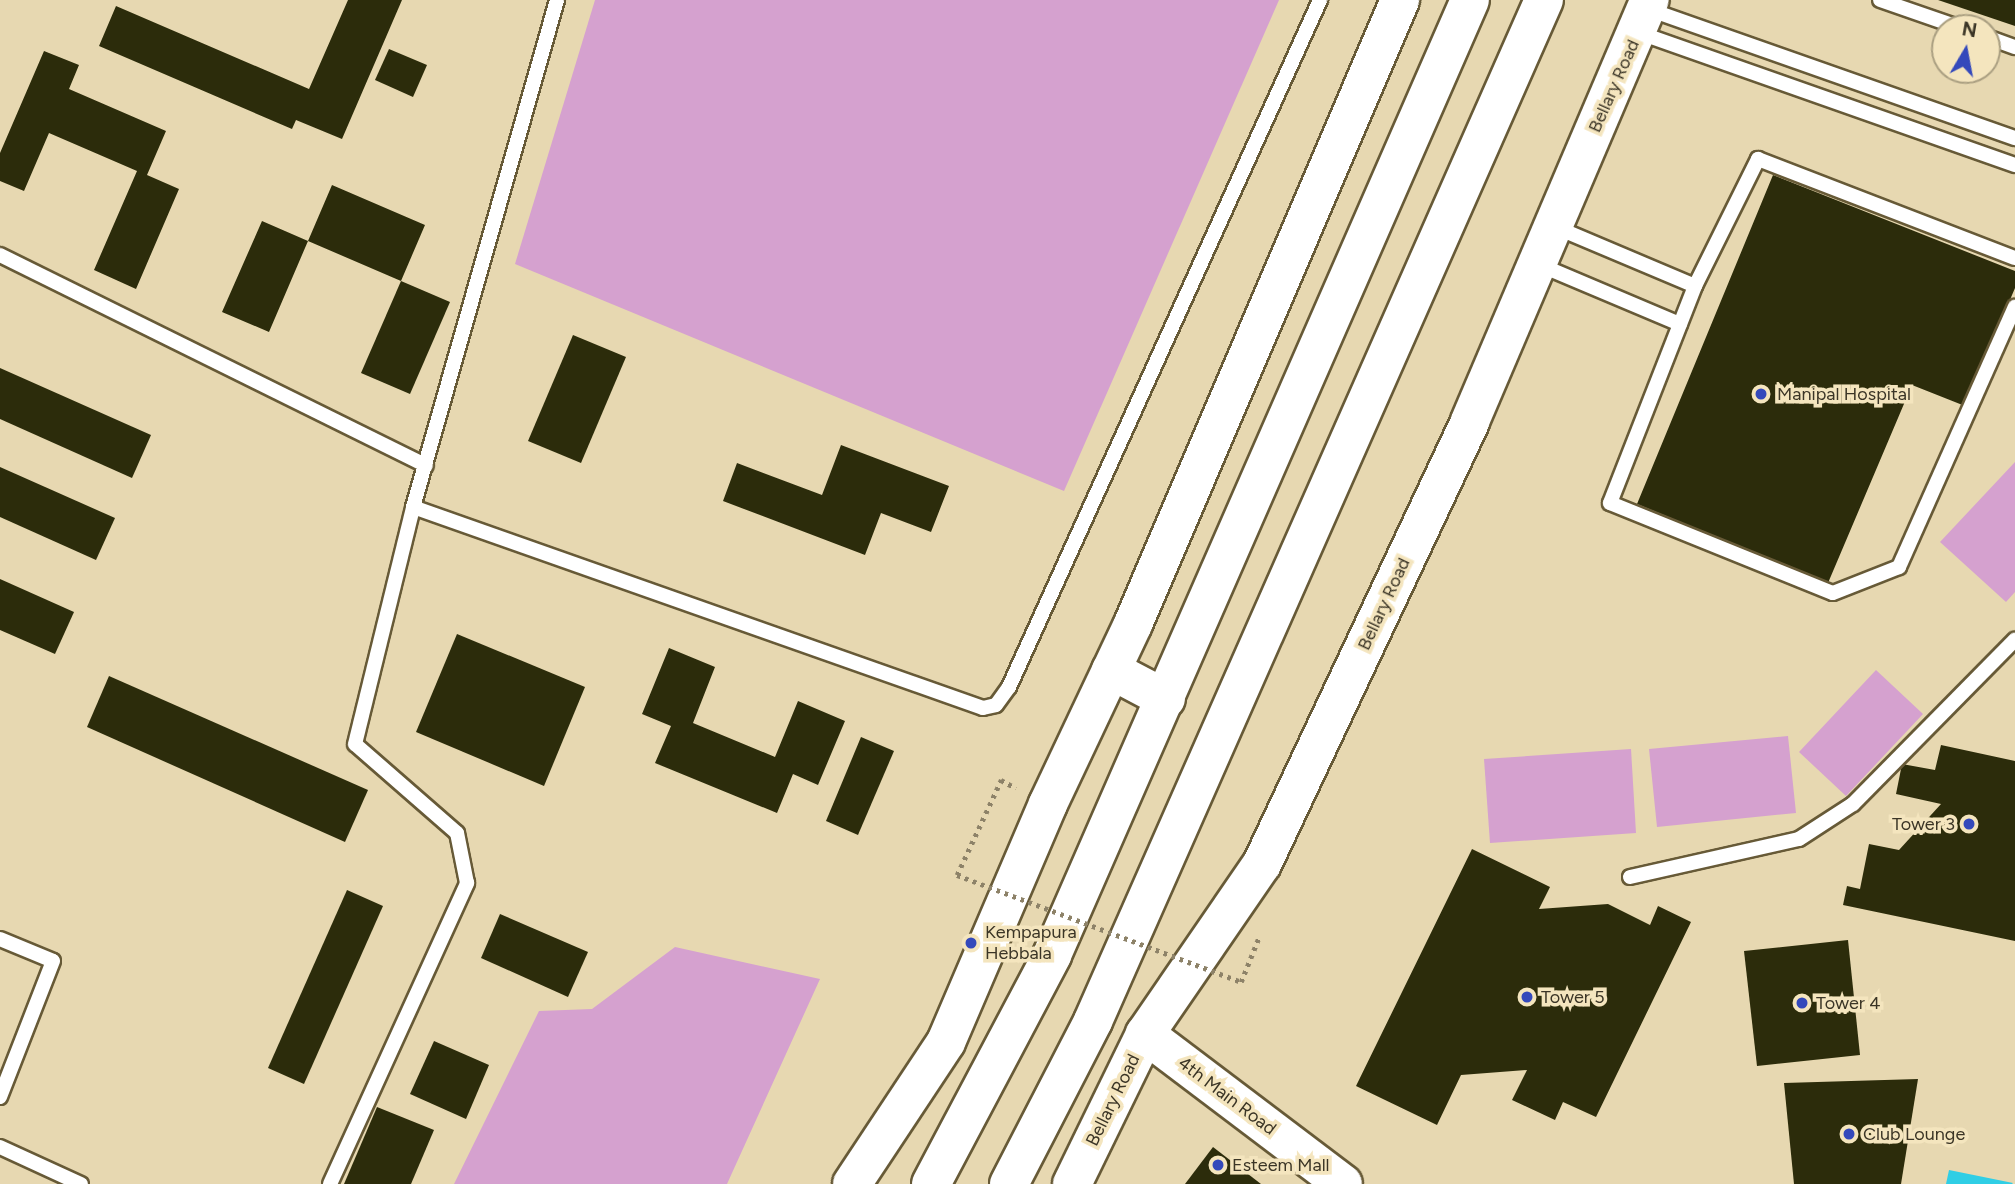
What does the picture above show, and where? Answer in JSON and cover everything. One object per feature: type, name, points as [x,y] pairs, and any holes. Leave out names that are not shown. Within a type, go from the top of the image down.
[{"type":"main road","points":[[852,1184],[946,1042],[1111,670],[1400,0]]},
{"type":"main road","points":[[931,1184],[1040,980],[1166,699],[1470,0]]},
{"type":"main road","points":[[1009,1184],[1093,1021],[1544,0]]},
{"type":"main road","name":"Bellary Road","points":[[1072,1184],[1145,1034],[1262,864],[1470,421],[1645,14]]},
{"type":"main road","points":[[1111,670],[1166,699]]},
{"type":"main road","name":"4th Main Road","points":[[1145,1034],[1343,1184]]},
{"type":"lane","points":[[330,1184],[467,883],[457,833],[355,744],[413,507],[557,0]]},
{"type":"lane","points":[[413,507],[983,708],[996,705],[1009,687],[1320,0]]},
{"type":"lane","points":[[1880,0],[1931,18]]},
{"type":"lane","points":[[1645,14],[2015,138]]},
{"type":"lane","points":[[1645,14],[2015,165]]},
{"type":"lane","points":[[2015,258],[1758,159],[1695,286],[1610,503],[1833,593],[1899,567],[2015,307]]},
{"type":"lane","points":[[1552,226],[1695,286]]},
{"type":"lane","points":[[0,255],[426,466]]},
{"type":"lane","points":[[1536,263],[1681,324]]},
{"type":"lane","points":[[1630,877],[1799,839],[1853,804],[2015,640]]},
{"type":"lane","points":[[0,939],[53,961],[0,1097]]},
{"type":"lane","points":[[0,1147],[81,1184]]},
{"type":"path","points":[[1001,780],[957,874],[1241,982],[1260,934]]},
{"type":"shaded area","points":[[595,0],[1279,0],[1064,491],[515,264]]},
{"type":"shaded area","points":[[2015,462],[2015,592],[2006,602],[1940,542]]},
{"type":"shaded area","points":[[1876,670],[1923,714],[1846,796],[1799,752]]},
{"type":"shaded area","points":[[1788,736],[1796,813],[1657,827],[1649,749]]},
{"type":"shaded area","points":[[1631,749],[1636,833],[1490,843],[1484,759]]},
{"type":"shaded area","points":[[675,947],[820,979],[727,1184],[454,1184],[539,1011],[592,1009]]},
{"type":"water","points":[[1949,1170],[2013,1183],[1946,1184]]},
{"type":"building","points":[[348,0],[402,0],[342,139],[296,120],[292,129],[99,46],[116,6],[309,89]]},
{"type":"building","points":[[1938,0],[2015,0],[2015,26],[2001,21],[2001,14],[1979,14]]},
{"type":"building","points":[[389,49],[427,65],[413,97],[375,80]]},
{"type":"building","points":[[44,51],[79,65],[69,89],[166,131],[147,175],[179,189],[136,289],[94,270],[137,171],[49,133],[24,191],[0,181],[0,153]]},
{"type":"building","points":[[1773,175],[2015,271],[2015,288],[1965,406],[1912,385],[1828,583],[1637,504]]},
{"type":"building","points":[[332,185],[425,225],[401,281],[308,241]]},
{"type":"building","points":[[262,221],[308,241],[269,332],[222,312]]},
{"type":"building","points":[[401,281],[450,302],[410,394],[361,373]]},
{"type":"building","points":[[573,335],[626,357],[581,463],[528,441]]},
{"type":"building","points":[[0,368],[151,435],[132,478],[0,419]]},
{"type":"building","points":[[841,445],[949,486],[931,532],[881,513],[865,555],[723,501],[737,463],[822,495]]},
{"type":"building","points":[[0,467],[115,518],[96,560],[0,517]]},
{"type":"building","points":[[0,579],[74,612],[55,654],[0,630]]},
{"type":"building","points":[[457,634],[585,687],[544,786],[416,732]]},
{"type":"building","points":[[669,648],[715,667],[693,723],[775,757],[798,701],[845,721],[818,785],[793,774],[777,813],[655,763],[671,726],[642,714]]},
{"type":"building","points":[[109,676],[368,790],[345,842],[87,727]]},
{"type":"building","points":[[861,737],[894,751],[858,835],[826,821]]},
{"type":"building","name":"Tower 3","points":[[1941,745],[2015,761],[2015,941],[1843,905],[1847,886],[1860,889],[1869,844],[1899,850],[1941,804],[1896,794],[1902,764],[1935,770]]},
{"type":"building","name":"Tower 5","points":[[1472,849],[1550,887],[1539,909],[1608,904],[1650,925],[1658,906],[1691,922],[1596,1117],[1563,1102],[1555,1120],[1512,1100],[1527,1070],[1461,1075],[1437,1125],[1356,1086]]},
{"type":"building","points":[[347,890],[383,906],[304,1084],[268,1068]]},
{"type":"building","points":[[500,914],[588,952],[568,997],[481,958]]},
{"type":"building","name":"Tower 4","points":[[1848,940],[1860,1055],[1757,1066],[1744,951]]},
{"type":"building","points":[[434,1041],[489,1065],[466,1119],[410,1094]]},
{"type":"building","name":"Club Lounge","points":[[1918,1079],[1901,1184],[1794,1184],[1784,1083]]},
{"type":"building","points":[[377,1107],[434,1130],[411,1184],[344,1184]]},
{"type":"building","name":"Esteem Mall","points":[[1213,1147],[1261,1184],[1185,1184]]},
{"type":"place","name":"Manipal Hospital","points":[[1761,394]]},
{"type":"place","name":"Tower 3","points":[[1969,824]]},
{"type":"place","name":"Kempapura Hebbala","points":[[971,943]]},
{"type":"place","name":"Tower 5","points":[[1527,997]]},
{"type":"place","name":"Tower 4","points":[[1802,1003]]},
{"type":"place","name":"Club Lounge","points":[[1849,1134]]},
{"type":"place","name":"Esteem Mall","points":[[1218,1165]]}]
